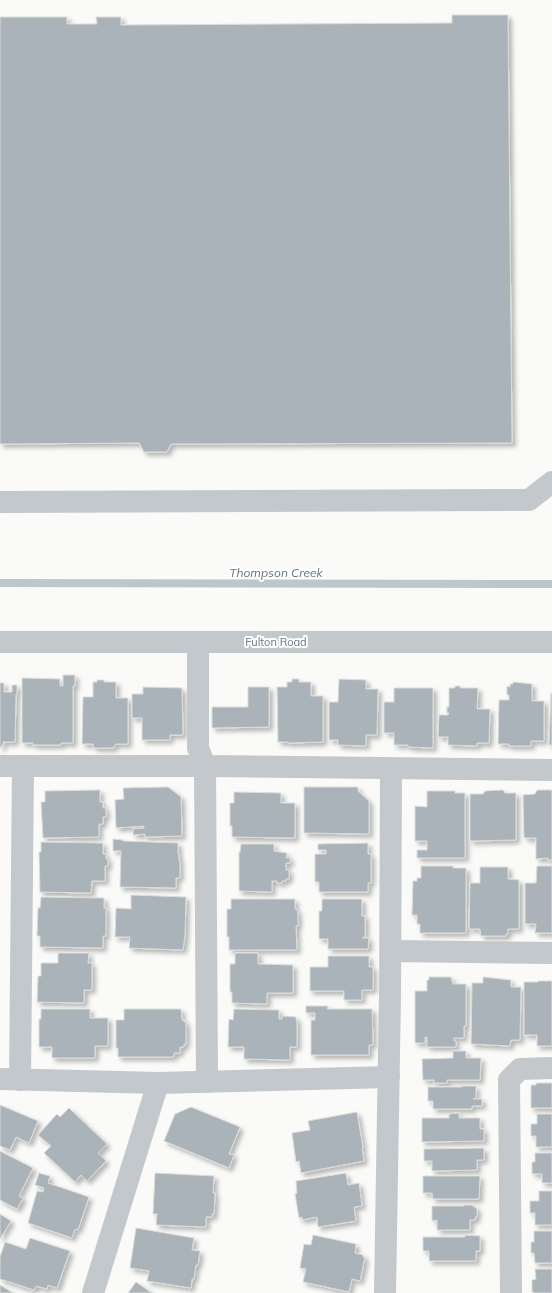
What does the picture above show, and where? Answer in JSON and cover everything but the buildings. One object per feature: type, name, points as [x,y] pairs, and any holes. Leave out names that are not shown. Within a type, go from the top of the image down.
[{"type":"street","points":[[0,502],[529,500],[552,482]]},
{"type":"street","name":"Fulton Road","points":[[0,642],[552,642]]},
{"type":"street","points":[[198,642],[198,748],[205,766],[207,1082]]},
{"type":"street","points":[[0,766],[205,766],[552,770]]},
{"type":"street","points":[[23,766],[10,1080],[158,1083],[389,1077]]},
{"type":"street","points":[[385,1293],[391,951],[391,769]]},
{"type":"street","points":[[391,951],[552,953]]},
{"type":"street","points":[[511,1293],[509,1080],[520,1069],[552,1068]]},
{"type":"street","points":[[92,1293],[158,1083]]},
{"type":"waterway","name":"Thompson Creek","points":[[0,583],[552,584]]}]
